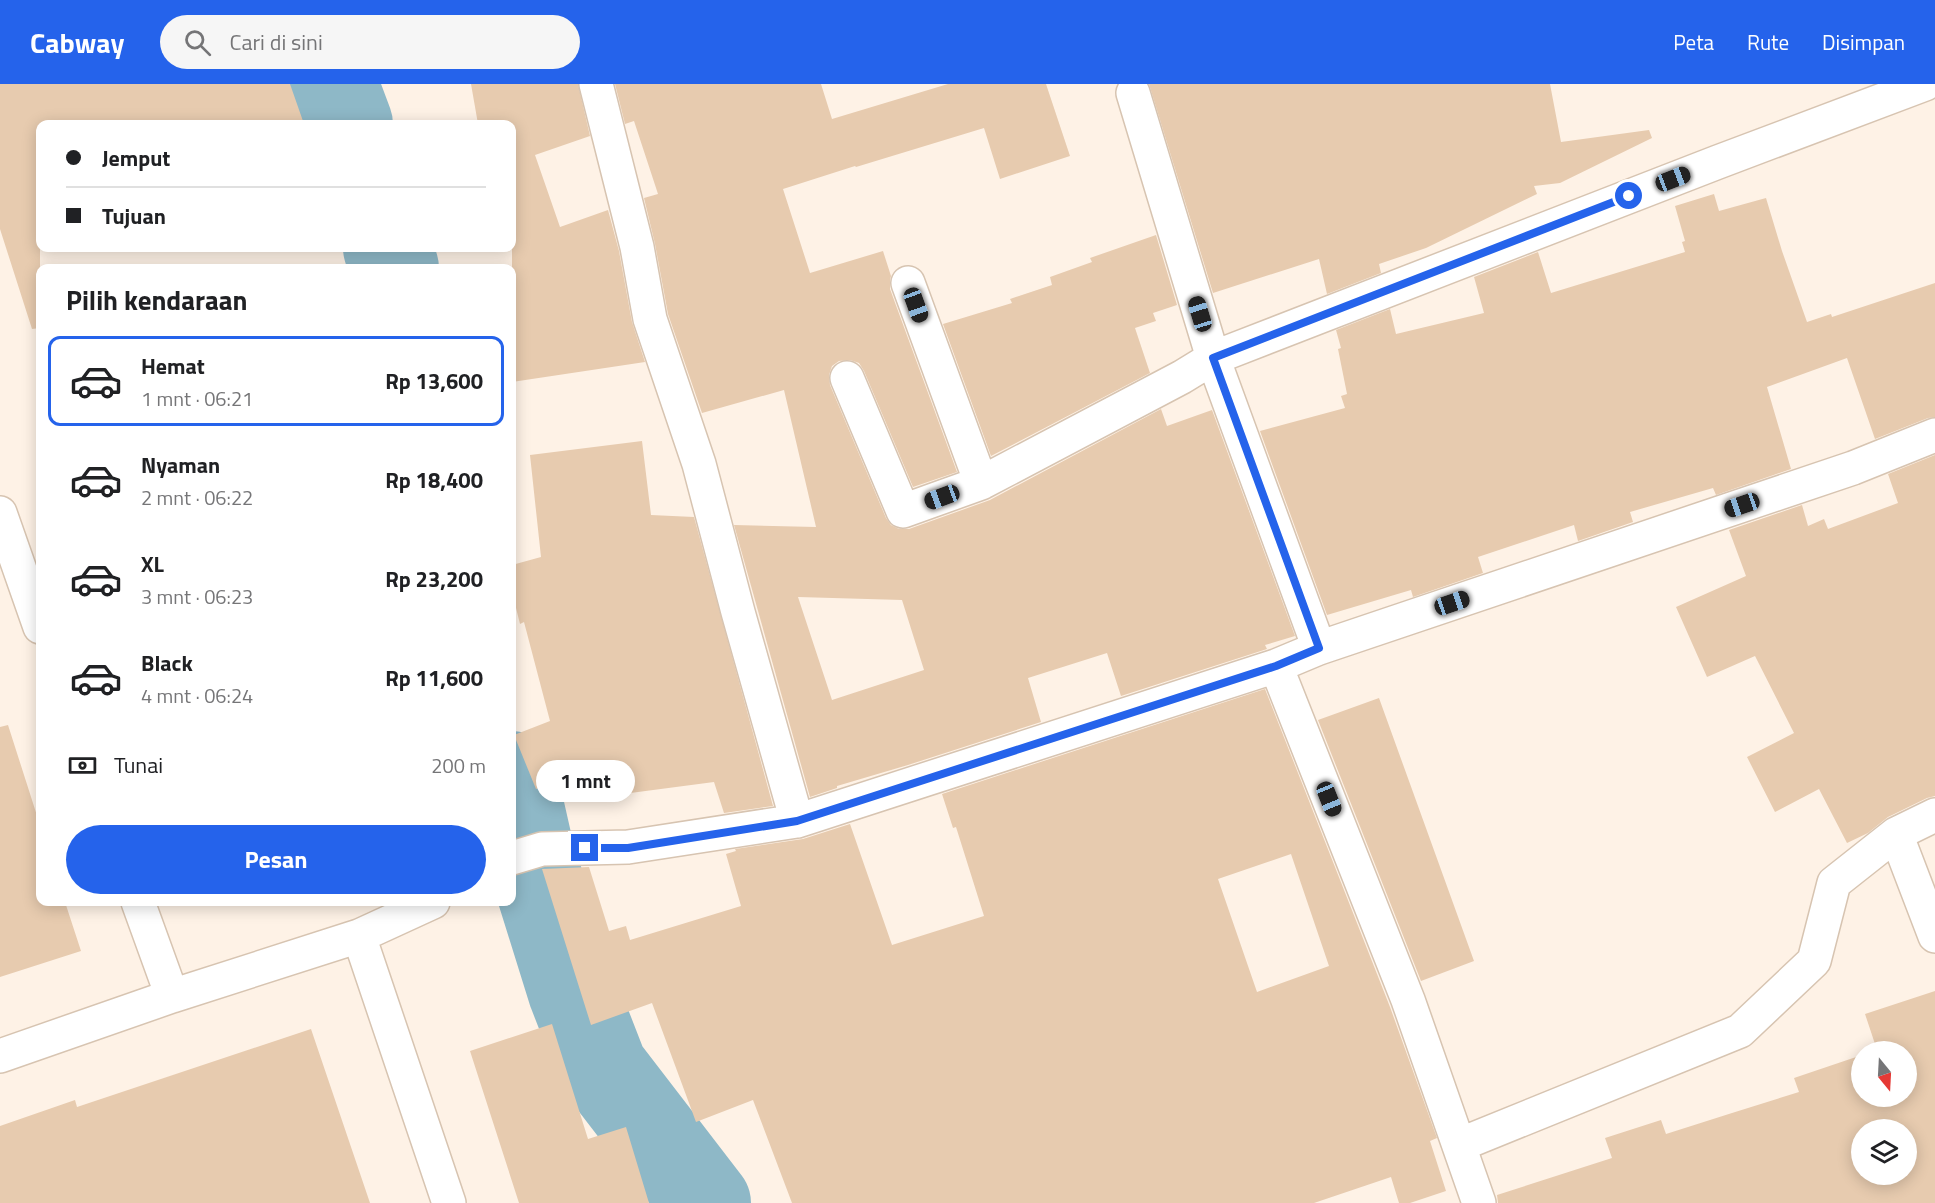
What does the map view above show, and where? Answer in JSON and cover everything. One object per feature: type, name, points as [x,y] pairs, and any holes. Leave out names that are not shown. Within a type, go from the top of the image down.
[{"type":"street","points":[[596,84],[638,247],[650,319],[699,464],[797,821]]},
{"type":"street","points":[[847,378],[903,511],[981,483],[1182,377],[1213,358],[1925,84]]},
{"type":"street","points":[[1133,93],[1213,358],[1319,648]]},
{"type":"street","points":[[908,283],[981,483]]},
{"type":"street","points":[[516,857],[542,849],[628,848],[797,821],[1276,666],[1319,648],[1854,468],[1935,435]]},
{"type":"street","points":[[0,513],[36,616]]},
{"type":"street","points":[[1276,666],[1407,1000],[1479,1203]]},
{"type":"street","points":[[1459,1145],[1740,1031],[1814,961],[1834,883],[1896,834],[1935,815]]},
{"type":"street","points":[[1896,834],[1935,936]]},
{"type":"street","points":[[139,906],[172,996]]},
{"type":"street","points":[[0,1056],[172,996],[359,936],[424,906]]},
{"type":"street","points":[[359,936],[449,1203]]},
{"type":"building","points":[[0,84],[290,84],[303,120],[36,120],[36,252],[40,252],[40,264],[36,264],[36,328],[32,329],[0,229]]},
{"type":"building","points":[[471,84],[578,84],[590,136],[535,155],[560,227],[608,210],[619,251],[632,322],[645,362],[516,381],[516,264],[512,264],[512,252],[516,252],[516,120],[477,120]]},
{"type":"building","points":[[615,84],[821,84],[832,119],[948,84],[1046,84],[1070,156],[1000,179],[984,128],[783,189],[810,273],[883,251],[891,276],[890,289],[957,472],[913,487],[864,371],[859,363],[850,360],[839,361],[832,366],[829,375],[830,385],[886,518],[891,525],[899,529],[909,529],[990,500],[1161,409],[1167,426],[1212,410],[1295,636],[1265,645],[1267,649],[1121,696],[1107,653],[1028,678],[1041,722],[837,786],[837,788],[810,797],[734,525],[816,527],[784,390],[702,413],[668,314],[644,198],[658,194],[634,121],[625,124]],"holes":[[[798,597],[902,600],[924,670],[832,700]]]},
{"type":"building","points":[[1149,84],[1550,84],[1561,142],[1649,130],[1652,138],[1560,183],[1534,186],[1537,194],[1426,248],[1379,264],[1381,273],[1327,294],[1319,259],[1213,293]]},
{"type":"building","points":[[1714,194],[1719,211],[1766,198],[1807,322],[1831,314],[1832,317],[1935,283],[1935,417],[1875,439],[1847,358],[1767,387],[1791,469],[1716,495],[1713,488],[1630,512],[1633,522],[1578,541],[1574,525],[1478,557],[1483,573],[1413,597],[1411,590],[1327,615],[1260,431],[1345,408],[1341,396],[1347,394],[1338,349],[1341,348],[1336,330],[1390,309],[1396,334],[1484,313],[1474,277],[1538,252],[1551,293],[1685,252],[1682,242],[1685,241],[1675,206]]},
{"type":"building","points":[[1156,235],[1177,305],[1153,313],[1156,321],[1135,328],[1150,373],[991,456],[943,324],[1012,303],[1010,299],[1052,285],[1050,277],[1092,262],[1090,258]]},
{"type":"building","points":[[642,441],[651,515],[694,517],[773,806],[724,813],[714,782],[600,797],[595,764],[536,789],[516,740],[516,734],[550,721],[524,622],[520,624],[516,608],[516,564],[541,557],[530,455]]},
{"type":"building","points":[[1935,455],[1935,796],[1888,817],[1868,833],[1847,843],[1819,789],[1775,812],[1747,757],[1794,733],[1755,656],[1707,677],[1676,607],[1746,576],[1729,530],[1802,505],[1808,526],[1824,519],[1828,529],[1898,503],[1888,474]]},
{"type":"building","points":[[1265,689],[1390,1007],[1437,1138],[1430,1141],[1446,1191],[1410,1203],[1399,1203],[1391,1177],[1314,1203],[792,1203],[753,1100],[696,1122],[652,1003],[591,1025],[542,869],[589,867],[609,931],[626,926],[630,940],[741,906],[726,854],[736,851],[735,849],[803,839],[850,824],[892,945],[984,916],[956,827],[953,828],[942,794]],"holes":[[[1291,854],[1329,966],[1257,992],[1218,879]]]},
{"type":"building","points":[[1379,698],[1474,961],[1421,981],[1318,720]]},
{"type":"building","points":[[8,725],[36,812],[36,906],[66,906],[81,951],[0,977],[0,727]]},
{"type":"building","points":[[1935,991],[1935,1203],[1498,1203],[1497,1195],[1612,1158],[1605,1138],[1661,1120],[1666,1134],[1799,1092],[1794,1078],[1851,1059],[1851,1107],[1917,1107],[1917,1041],[1874,1041],[1865,1014]]},
{"type":"building","points":[[552,1024],[588,1139],[626,1127],[649,1203],[519,1203],[470,1051]]},
{"type":"building","points":[[311,1029],[370,1203],[0,1203],[0,1126],[75,1100],[77,1107]]},
{"type":"waterway","points":[[333,84],[346,120]]},
{"type":"waterway","points":[[389,252],[393,264]]},
{"type":"waterway","points":[[516,794],[529,851],[573,992],[603,1069],[706,1203]]},
{"type":"route","points":[[585,848],[628,848],[797,821],[1276,666],[1319,648],[1213,358],[1629,196]]}]
